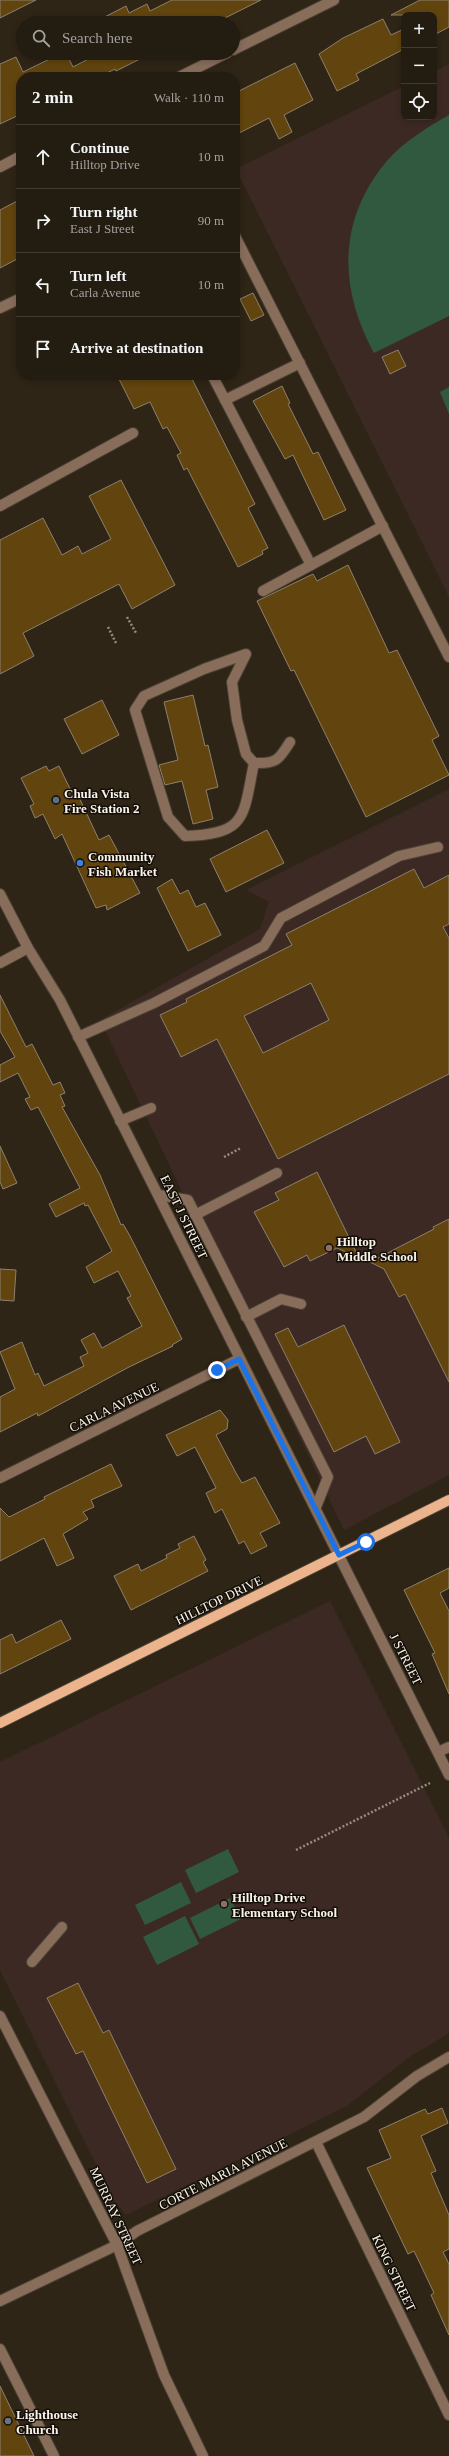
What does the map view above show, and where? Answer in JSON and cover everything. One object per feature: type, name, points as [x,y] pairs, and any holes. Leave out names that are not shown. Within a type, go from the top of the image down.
[{"type":"main road","name":"HILLTOP DRIVE","points":[[0,1723],[449,1500]]},
{"type":"street","points":[[240,47],[334,0]]},
{"type":"street","points":[[190,72],[213,60]]},
{"type":"street","points":[[0,167],[16,159]]},
{"type":"street","points":[[240,246],[449,657]]},
{"type":"street","points":[[0,308],[16,300]]},
{"type":"street","points":[[225,400],[300,363]]},
{"type":"street","points":[[215,380],[311,565]]},
{"type":"street","points":[[0,506],[133,433]]},
{"type":"street","points":[[263,591],[382,526]]},
{"type":"street","points":[[254,763],[244,814],[229,829],[205,835],[185,836],[168,817],[135,710],[144,696],[204,669],[246,654],[232,682],[238,720],[246,754],[254,763],[268,763],[280,758],[290,742]]},
{"type":"street","points":[[78,1037],[154,1003],[264,946],[282,918],[392,859],[438,847]]},
{"type":"street","name":"EAST J STREET","points":[[0,894],[28,948],[60,1000],[120,1121],[159,1195],[239,1359],[316,1507],[339,1555]]},
{"type":"street","points":[[0,963],[28,948]]},
{"type":"street","points":[[120,1121],[151,1108]]},
{"type":"street","points":[[195,1215],[277,1173]]},
{"type":"street","points":[[159,1195],[188,1200],[328,1477],[316,1507]]},
{"type":"street","points":[[246,1317],[281,1299],[301,1304]]},
{"type":"street","name":"CARLA AVENUE","points":[[0,1478],[239,1359]]},
{"type":"street","name":"J STREET","points":[[339,1555],[449,1775]]},
{"type":"street","points":[[438,1752],[449,1747]]},
{"type":"street","points":[[32,1962],[62,1927]]},
{"type":"street","name":"MURRAY STREET","points":[[0,2018],[117,2244],[164,2375],[203,2456]]},
{"type":"street","name":"CORTE MARIA AVENUE","points":[[0,2301],[117,2244],[137,2231],[364,2117],[417,2076],[449,2056]]},
{"type":"street","name":"KING STREET","points":[[316,2142],[449,2415]]},
{"type":"street","points":[[0,2349],[54,2456]]},
{"type":"path","points":[[127,617],[136,633]]},
{"type":"path","points":[[108,627],[116,643]]},
{"type":"path","points":[[224,1157],[241,1148]]},
{"type":"path","points":[[296,1850],[430,1783]]},
{"type":"shaded area","points":[[449,64],[449,597],[240,177],[240,167],[401,87],[401,120],[437,120],[437,70]]},
{"type":"shaded area","name":"Hilltop Middle School","points":[[449,789],[449,1475],[344,1530],[100,1020],[260,929],[269,902],[246,890]]},
{"type":"shaded area","name":"Hilltop Drive Elementary School","points":[[330,1601],[449,1838],[449,2033],[408,2058],[347,2106],[126,2215],[113,2199],[0,1970],[0,1762]]},
{"type":"green space","points":[[449,115],[449,316],[374,353],[362,329],[354,304],[349,280],[348,256],[351,231],[359,208],[370,185],[386,162],[392,155],[415,136]]},
{"type":"green space","points":[[449,387],[449,414],[440,392]]},
{"type":"green space","points":[[228,1849],[239,1872],[196,1893],[185,1870]]},
{"type":"green space","points":[[181,1882],[191,1903],[145,1925],[135,1905]]},
{"type":"green space","points":[[230,1898],[241,1919],[200,1939],[190,1918]]},
{"type":"green space","points":[[185,1916],[199,1944],[157,1965],[143,1937]]},
{"type":"building","points":[[0,0],[36,0],[0,18]]},
{"type":"building","points":[[172,0],[261,0],[229,16],[107,16],[126,6],[129,13],[147,4],[150,11]]},
{"type":"building","points":[[420,0],[449,0],[449,27],[437,33],[437,12],[401,12],[401,15],[391,15]]},
{"type":"building","points":[[383,19],[391,35],[401,30],[401,51],[356,74],[359,80],[337,91],[319,54],[343,38]]},
{"type":"building","points":[[16,57],[16,60],[17,60],[23,72],[16,72],[16,116],[0,124],[0,64]]},
{"type":"building","points":[[48,60],[70,60],[73,67],[86,60],[138,60],[116,71],[115,69],[109,72],[23,72]]},
{"type":"building","points":[[295,63],[313,100],[284,115],[292,132],[279,139],[269,118],[240,132],[240,90]]},
{"type":"building","points":[[16,202],[16,260],[0,268],[0,210]]},
{"type":"building","points":[[253,293],[264,315],[251,321],[240,299]]},
{"type":"building","points":[[398,350],[406,366],[390,374],[382,357]]},
{"type":"building","points":[[120,380],[193,380],[255,504],[248,508],[268,548],[262,551],[263,554],[238,567],[187,468],[184,470],[177,455],[181,453],[167,427],[163,429],[150,402],[134,409]]},
{"type":"building","points":[[282,386],[290,403],[288,404],[313,454],[318,452],[346,510],[324,520],[293,455],[285,459],[253,401]]},
{"type":"building","points":[[121,480],[175,585],[132,609],[119,584],[23,633],[34,656],[0,674],[0,540],[43,518],[62,555],[78,546],[82,554],[111,539],[89,496]]},
{"type":"building","points":[[348,565],[389,653],[397,650],[439,736],[432,740],[449,775],[366,817],[294,670],[291,671],[257,601],[313,574],[317,581]]},
{"type":"building","points":[[193,695],[205,746],[208,745],[218,787],[206,790],[213,819],[193,824],[182,781],[165,785],[159,765],[178,760],[164,702]]},
{"type":"building","points":[[102,700],[119,735],[82,754],[64,719]]},
{"type":"building","points":[[46,766],[49,771],[59,766],[74,797],[78,795],[99,840],[109,835],[140,893],[107,910],[106,905],[96,908],[62,834],[55,839],[43,814],[35,818],[30,806],[34,804],[21,778]]},
{"type":"building","points":[[267,830],[284,863],[226,892],[210,859]]},
{"type":"building","points":[[414,869],[424,888],[449,875],[449,924],[443,927],[449,938],[449,1074],[278,1159],[217,1039],[181,1057],[160,1015],[187,1002],[186,999],[292,945],[286,934]],"holes":[[[311,983],[329,1020],[263,1053],[244,1016]]]},
{"type":"building","points":[[172,879],[180,894],[188,890],[196,907],[205,903],[221,935],[188,951],[157,888]]},
{"type":"building","points":[[0,995],[26,1047],[32,1044],[53,1085],[60,1082],[65,1093],[60,1095],[65,1106],[62,1107],[100,1175],[121,1225],[123,1224],[130,1236],[182,1339],[172,1345],[173,1346],[129,1367],[38,1416],[37,1413],[0,1432],[0,1397],[15,1389],[0,1352],[22,1342],[35,1375],[38,1373],[44,1386],[84,1366],[80,1357],[88,1353],[81,1340],[94,1333],[102,1348],[142,1326],[127,1298],[131,1296],[118,1271],[94,1283],[86,1267],[112,1251],[88,1205],[85,1206],[84,1203],[56,1217],[49,1204],[80,1188],[38,1107],[31,1110],[25,1099],[30,1097],[18,1073],[0,1082],[0,1065],[15,1057],[0,1031]]},
{"type":"building","points":[[0,1146],[17,1183],[3,1189],[0,1182]]},
{"type":"building","points":[[317,1172],[359,1258],[337,1248],[310,1261],[307,1255],[284,1267],[254,1212],[279,1200],[275,1193]]},
{"type":"building","points":[[449,1219],[449,1382],[405,1294],[399,1297],[384,1269],[370,1262],[434,1229],[433,1227]]},
{"type":"building","points":[[0,1269],[16,1270],[14,1301],[0,1300]]},
{"type":"building","points":[[344,1325],[400,1442],[375,1454],[366,1436],[334,1452],[275,1334],[288,1328],[298,1347]]},
{"type":"building","points":[[220,1410],[228,1420],[227,1429],[216,1435],[236,1473],[242,1483],[255,1477],[280,1523],[260,1533],[267,1546],[251,1554],[244,1541],[239,1544],[222,1509],[215,1513],[206,1493],[216,1488],[195,1447],[177,1456],[166,1435]]},
{"type":"building","points":[[111,1464],[122,1486],[91,1500],[94,1507],[83,1512],[88,1519],[63,1534],[74,1558],[57,1566],[44,1538],[0,1561],[0,1508],[9,1517],[45,1499],[44,1497]]},
{"type":"building","points":[[194,1536],[206,1560],[203,1562],[208,1571],[131,1610],[114,1576],[138,1564],[141,1571],[167,1558],[166,1555],[180,1548],[178,1544]]},
{"type":"building","points":[[449,1568],[449,1588],[440,1593],[449,1611],[449,1694],[432,1654],[435,1653],[404,1590]]},
{"type":"building","points":[[61,1620],[71,1639],[0,1674],[0,1640],[12,1634],[16,1643]]},
{"type":"building","points":[[78,1983],[103,2033],[109,2030],[176,2169],[147,2183],[83,2051],[76,2054],[47,1998]]},
{"type":"building","points":[[442,2108],[448,2123],[421,2136],[436,2171],[431,2173],[449,2215],[449,2249],[443,2252],[449,2264],[449,2335],[431,2295],[434,2293],[414,2251],[408,2254],[367,2168],[391,2158],[379,2130],[425,2109],[428,2114]]},
{"type":"building","name":"Lighthouse Church","points":[[0,2386],[34,2456],[0,2456]]},
{"type":"place","name":"Chula Vista Fire Station 2","points":[[56,800]]},
{"type":"place","name":"Community Fish Market","points":[[80,863]]},
{"type":"place","name":"Hilltop Middle School","points":[[329,1248]]},
{"type":"place","name":"Hilltop Drive Elementary School","points":[[224,1904]]},
{"type":"place","name":"Lighthouse Church","points":[[8,2421]]},
{"type":"route","points":[[217,1370],[239,1359],[316,1507],[339,1555],[366,1542]]}]
